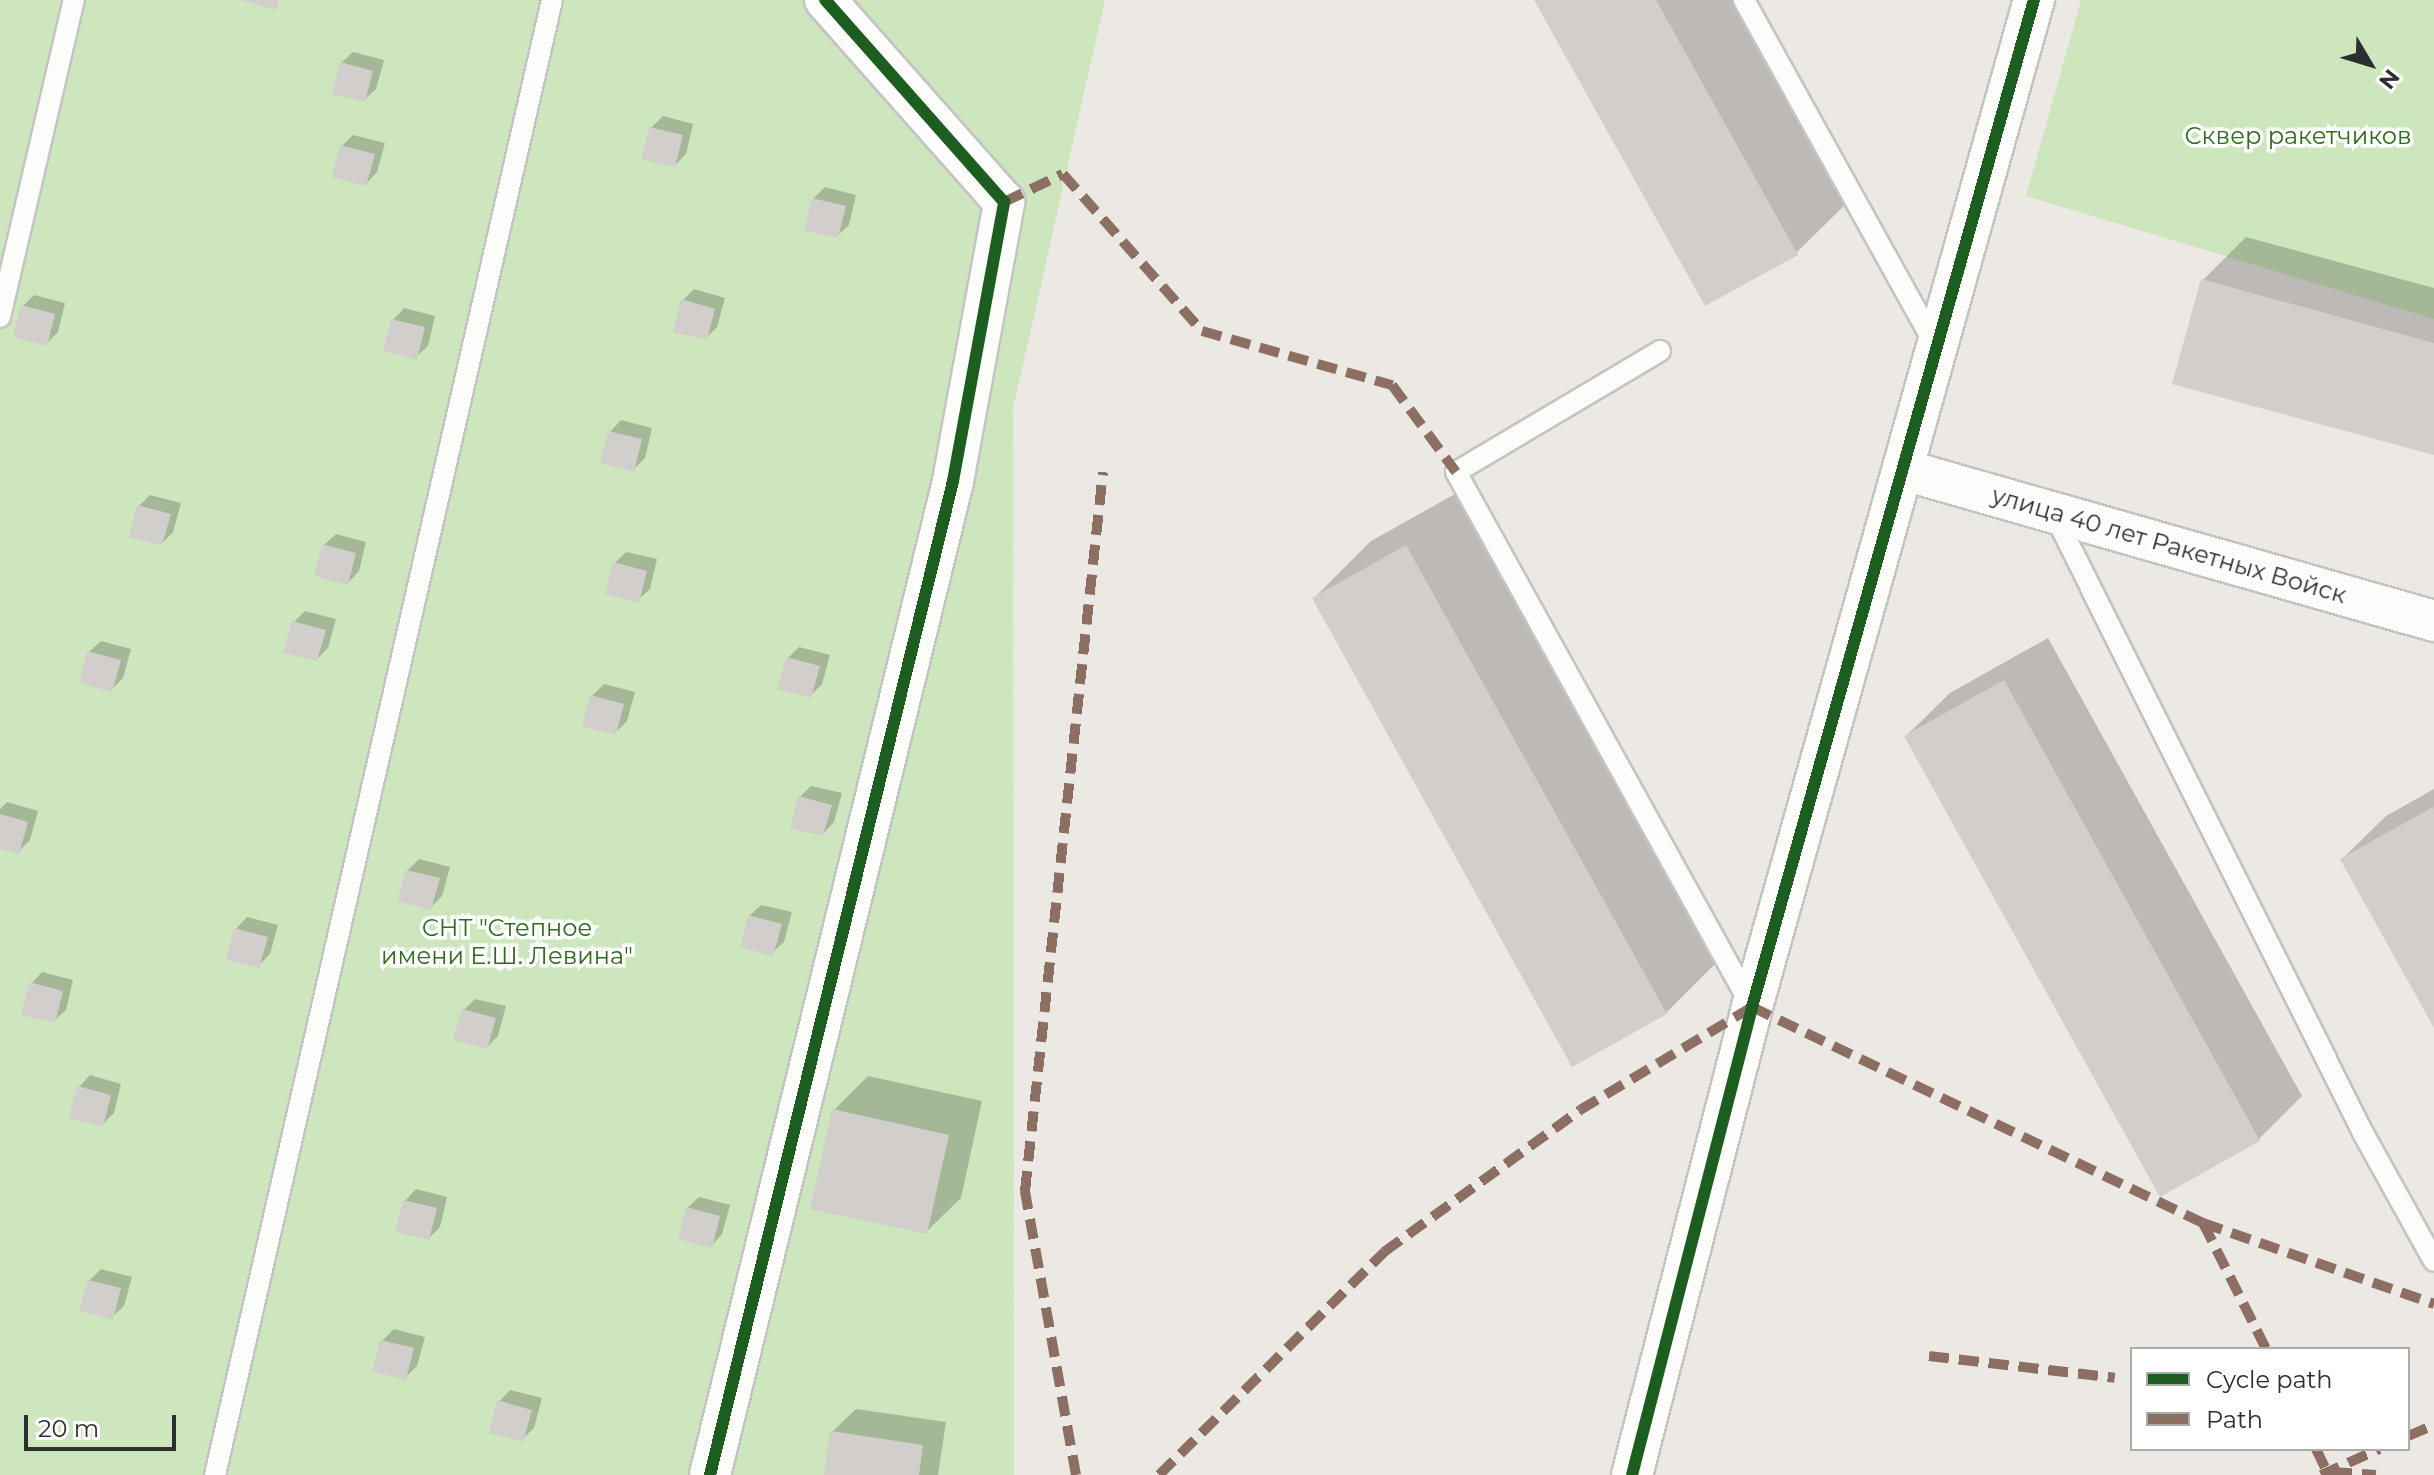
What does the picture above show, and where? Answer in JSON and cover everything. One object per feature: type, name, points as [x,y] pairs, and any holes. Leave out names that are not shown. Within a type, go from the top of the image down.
[{"type":"street","points":[[710,1475],[953,481],[1004,202],[825,0]]},
{"type":"street","points":[[1632,1475],[1752,1007],[1904,470],[1935,344],[2034,0]]},
{"type":"street","name":"улица 40 лет Ракетных Войск","points":[[1904,470],[2434,621]]},
{"type":"lane","points":[[0,317],[74,0]]},
{"type":"lane","points":[[215,1475],[552,0]]},
{"type":"lane","points":[[1744,0],[1935,344]]},
{"type":"lane","points":[[1660,351],[1456,472],[1752,1007]]},
{"type":"lane","points":[[2052,510],[2363,1133],[2434,1261]]},
{"type":"green space","name":"СНТ \"Степное имени Е.Ш. Левина\"","points":[[0,0],[1105,0],[1013,409],[1014,1475],[0,1475]]},
{"type":"green space","name":"Сквер ракетчиков","points":[[2081,0],[2434,0],[2434,319],[2026,196]]},
{"type":"building","points":[[241,0],[279,0],[276,10]]},
{"type":"building","points":[[1534,0],[1656,0],[1798,255],[1705,306]]},
{"type":"building","points":[[340,62],[373,71],[365,102],[332,94]]},
{"type":"building","points":[[649,127],[683,135],[675,167],[641,159]]},
{"type":"building","points":[[340,145],[375,154],[366,186],[332,177]]},
{"type":"building","points":[[812,198],[846,206],[838,238],[804,230]]},
{"type":"building","points":[[2201,279],[2434,343],[2434,455],[2172,384]]},
{"type":"building","points":[[681,299],[715,309],[707,340],[673,332]]},
{"type":"building","points":[[21,305],[55,314],[47,346],[13,337]]},
{"type":"building","points":[[391,319],[425,327],[417,360],[383,351]]},
{"type":"building","points":[[608,431],[642,439],[634,472],[600,463]]},
{"type":"building","points":[[137,505],[171,514],[162,545],[129,537]]},
{"type":"building","points":[[322,544],[356,553],[348,585],[314,576]]},
{"type":"building","points":[[1406,545],[1667,1014],[1572,1067],[1312,598]]},
{"type":"building","points":[[613,562],[647,571],[639,603],[605,594]]},
{"type":"building","points":[[292,621],[326,630],[317,661],[283,653]]},
{"type":"building","points":[[87,651],[121,660],[112,692],[79,683]]},
{"type":"building","points":[[786,657],[820,666],[811,698],[777,689]]},
{"type":"building","points":[[2004,680],[2260,1141],[2160,1197],[1904,736]]},
{"type":"building","points":[[590,695],[624,704],[616,735],[582,726]]},
{"type":"building","points":[[798,796],[832,805],[823,836],[790,828]]},
{"type":"building","points":[[2433,807],[2434,810],[2434,1028],[2340,859]]},
{"type":"building","points":[[0,814],[28,822],[19,854],[0,849]]},
{"type":"building","points":[[406,870],[440,878],[431,910],[397,901]]},
{"type":"building","points":[[748,915],[782,924],[773,956],[740,947]]},
{"type":"building","points":[[234,928],[268,937],[259,968],[226,960]]},
{"type":"building","points":[[29,982],[63,991],[55,1023],[21,1015]]},
{"type":"building","points":[[462,1009],[496,1018],[487,1049],[453,1040]]},
{"type":"building","points":[[77,1086],[111,1095],[103,1127],[69,1118]]},
{"type":"building","points":[[832,1109],[949,1135],[927,1234],[810,1209]]},
{"type":"building","points":[[403,1200],[437,1208],[429,1240],[395,1232]]},
{"type":"building","points":[[686,1207],[720,1216],[712,1248],[678,1239]]},
{"type":"building","points":[[88,1280],[121,1288],[113,1320],[79,1311]]},
{"type":"building","points":[[380,1340],[414,1348],[406,1380],[372,1371]]},
{"type":"building","points":[[497,1400],[532,1410],[523,1442],[489,1433]]},
{"type":"building","points":[[830,1431],[923,1445],[919,1475],[824,1475]]},
{"type":"marked path","points":[[1004,202],[1063,174],[1202,331],[1392,385],[1456,472]]},
{"type":"marked path","points":[[1076,1475],[1025,1191],[1103,472]]},
{"type":"marked path","points":[[1159,1475],[1384,1252],[1580,1110],[1752,1007],[2203,1223],[2434,1304]]},
{"type":"marked path","points":[[2203,1223],[2265,1347]]},
{"type":"marked path","points":[[1929,1356],[2115,1378]]},
{"type":"marked path","points":[[2410,1435],[2434,1425]]},
{"type":"marked path","points":[[2317,1451],[2327,1472]]},
{"type":"marked path","points":[[2321,1475],[2375,1451]]},
{"type":"marked path","points":[[2332,1472],[2376,1475]]},
{"type":"cycle path","points":[[710,1475],[953,481],[1004,202],[825,0]]},
{"type":"cycle path","points":[[1632,1475],[1752,1007],[2034,0]]}]
